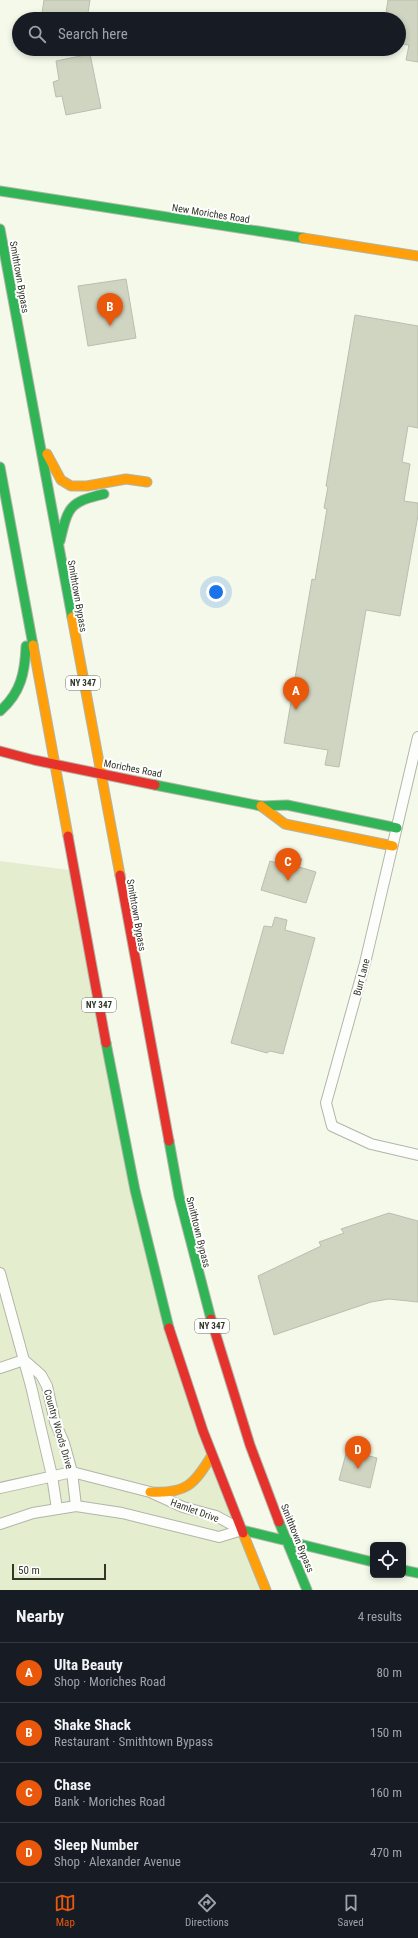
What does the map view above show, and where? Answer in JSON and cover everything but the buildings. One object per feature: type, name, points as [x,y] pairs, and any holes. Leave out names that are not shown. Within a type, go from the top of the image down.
[{"type":"main road","name":"New Moriches Road","points":[[0,191],[418,256]]},
{"type":"main road","name":"Smithtown Bypass","points":[[0,229],[160,1105],[189,1240],[221,1359],[286,1541],[307,1590]]},
{"type":"main road","points":[[38,437],[58,476],[67,485],[87,486],[126,479],[147,482],[128,489]]},
{"type":"main road","name":"NY 347","points":[[0,467],[117,1102],[137,1199],[172,1334],[229,1504],[242,1530],[266,1590]]},
{"type":"main road","points":[[58,547],[66,514],[71,505],[82,499],[115,492]]},
{"type":"main road","points":[[0,711],[16,694],[24,675],[26,660],[25,603]]},
{"type":"main road","name":"Moriches Road","points":[[0,751],[55,764],[261,806],[287,805],[396,828]]},
{"type":"main road","name":"Moriches Road","points":[[261,806],[285,824],[393,846]]},
{"type":"main road","points":[[150,1492],[170,1493],[187,1488],[199,1476],[212,1454]]},
{"type":"main road","points":[[242,1530],[370,1561]]},
{"type":"main road","points":[[406,1571],[418,1573]]},
{"type":"street","name":"Burr Lane","points":[[418,737],[366,963],[326,1103],[332,1126],[371,1144],[418,1155]]},
{"type":"street","name":"Country Woods Drive","points":[[0,1273],[24,1360],[52,1476],[57,1509]]},
{"type":"street","name":"Country Woods Drive","points":[[24,1360],[41,1375],[47,1386],[55,1422],[64,1443],[72,1472],[76,1506]]},
{"type":"street","points":[[0,1368],[24,1360]]},
{"type":"street","name":"Hamlet Drive","points":[[0,1488],[72,1472],[150,1492],[183,1507],[216,1516],[242,1530]]},
{"type":"street","name":"Hamlet Drive","points":[[0,1524],[33,1513],[76,1506],[107,1510],[219,1536],[242,1530]]},
{"type":"green space","points":[[0,861],[69,870],[179,1369],[268,1590],[0,1590]]},
{"type":"traffic: fast","points":[[0,191],[303,238]]},
{"type":"traffic: fast","points":[[0,229],[72,617]]},
{"type":"traffic: fast","points":[[0,467],[33,645]]},
{"type":"traffic: fast","points":[[60,541],[65,520],[72,508],[83,500],[104,494]]},
{"type":"traffic: fast","points":[[0,711],[13,697],[20,682],[23,673],[26,646]]},
{"type":"traffic: fast","points":[[155,785],[261,806],[287,805],[397,828]]},
{"type":"traffic: fast","points":[[106,1043],[135,1190],[169,1328]]},
{"type":"traffic: fast","points":[[169,1141],[179,1196],[211,1319]]},
{"type":"traffic: fast","points":[[279,1522],[307,1590]]},
{"type":"traffic: fast","points":[[242,1530],[370,1561]]},
{"type":"traffic: fast","points":[[406,1571],[418,1573]]},
{"type":"traffic: slow","points":[[303,238],[418,256]]},
{"type":"traffic: slow","points":[[47,454],[61,480],[71,486],[87,486],[126,479],[147,482]]},
{"type":"traffic: slow","points":[[72,617],[120,875]]},
{"type":"traffic: slow","points":[[33,645],[68,836]]},
{"type":"traffic: slow","points":[[261,806],[285,824],[393,846]]},
{"type":"traffic: slow","points":[[150,1492],[172,1491],[188,1486],[200,1474],[212,1455]]},
{"type":"traffic: slow","points":[[243,1533],[266,1590]]},
{"type":"traffic: jam","points":[[0,751],[34,760],[155,785]]},
{"type":"traffic: jam","points":[[68,836],[106,1043]]},
{"type":"traffic: jam","points":[[120,875],[169,1141]]},
{"type":"traffic: jam","points":[[211,1319],[250,1445],[279,1522]]},
{"type":"traffic: jam","points":[[169,1328],[203,1431],[243,1533]]},
{"type":"place","name":"Shake Shack","points":[[110,326]]},
{"type":"place","name":"Ulta Beauty","points":[[296,710]]},
{"type":"place","name":"Chase","points":[[288,881]]},
{"type":"place","name":"Sleep Number","points":[[358,1469]]}]
